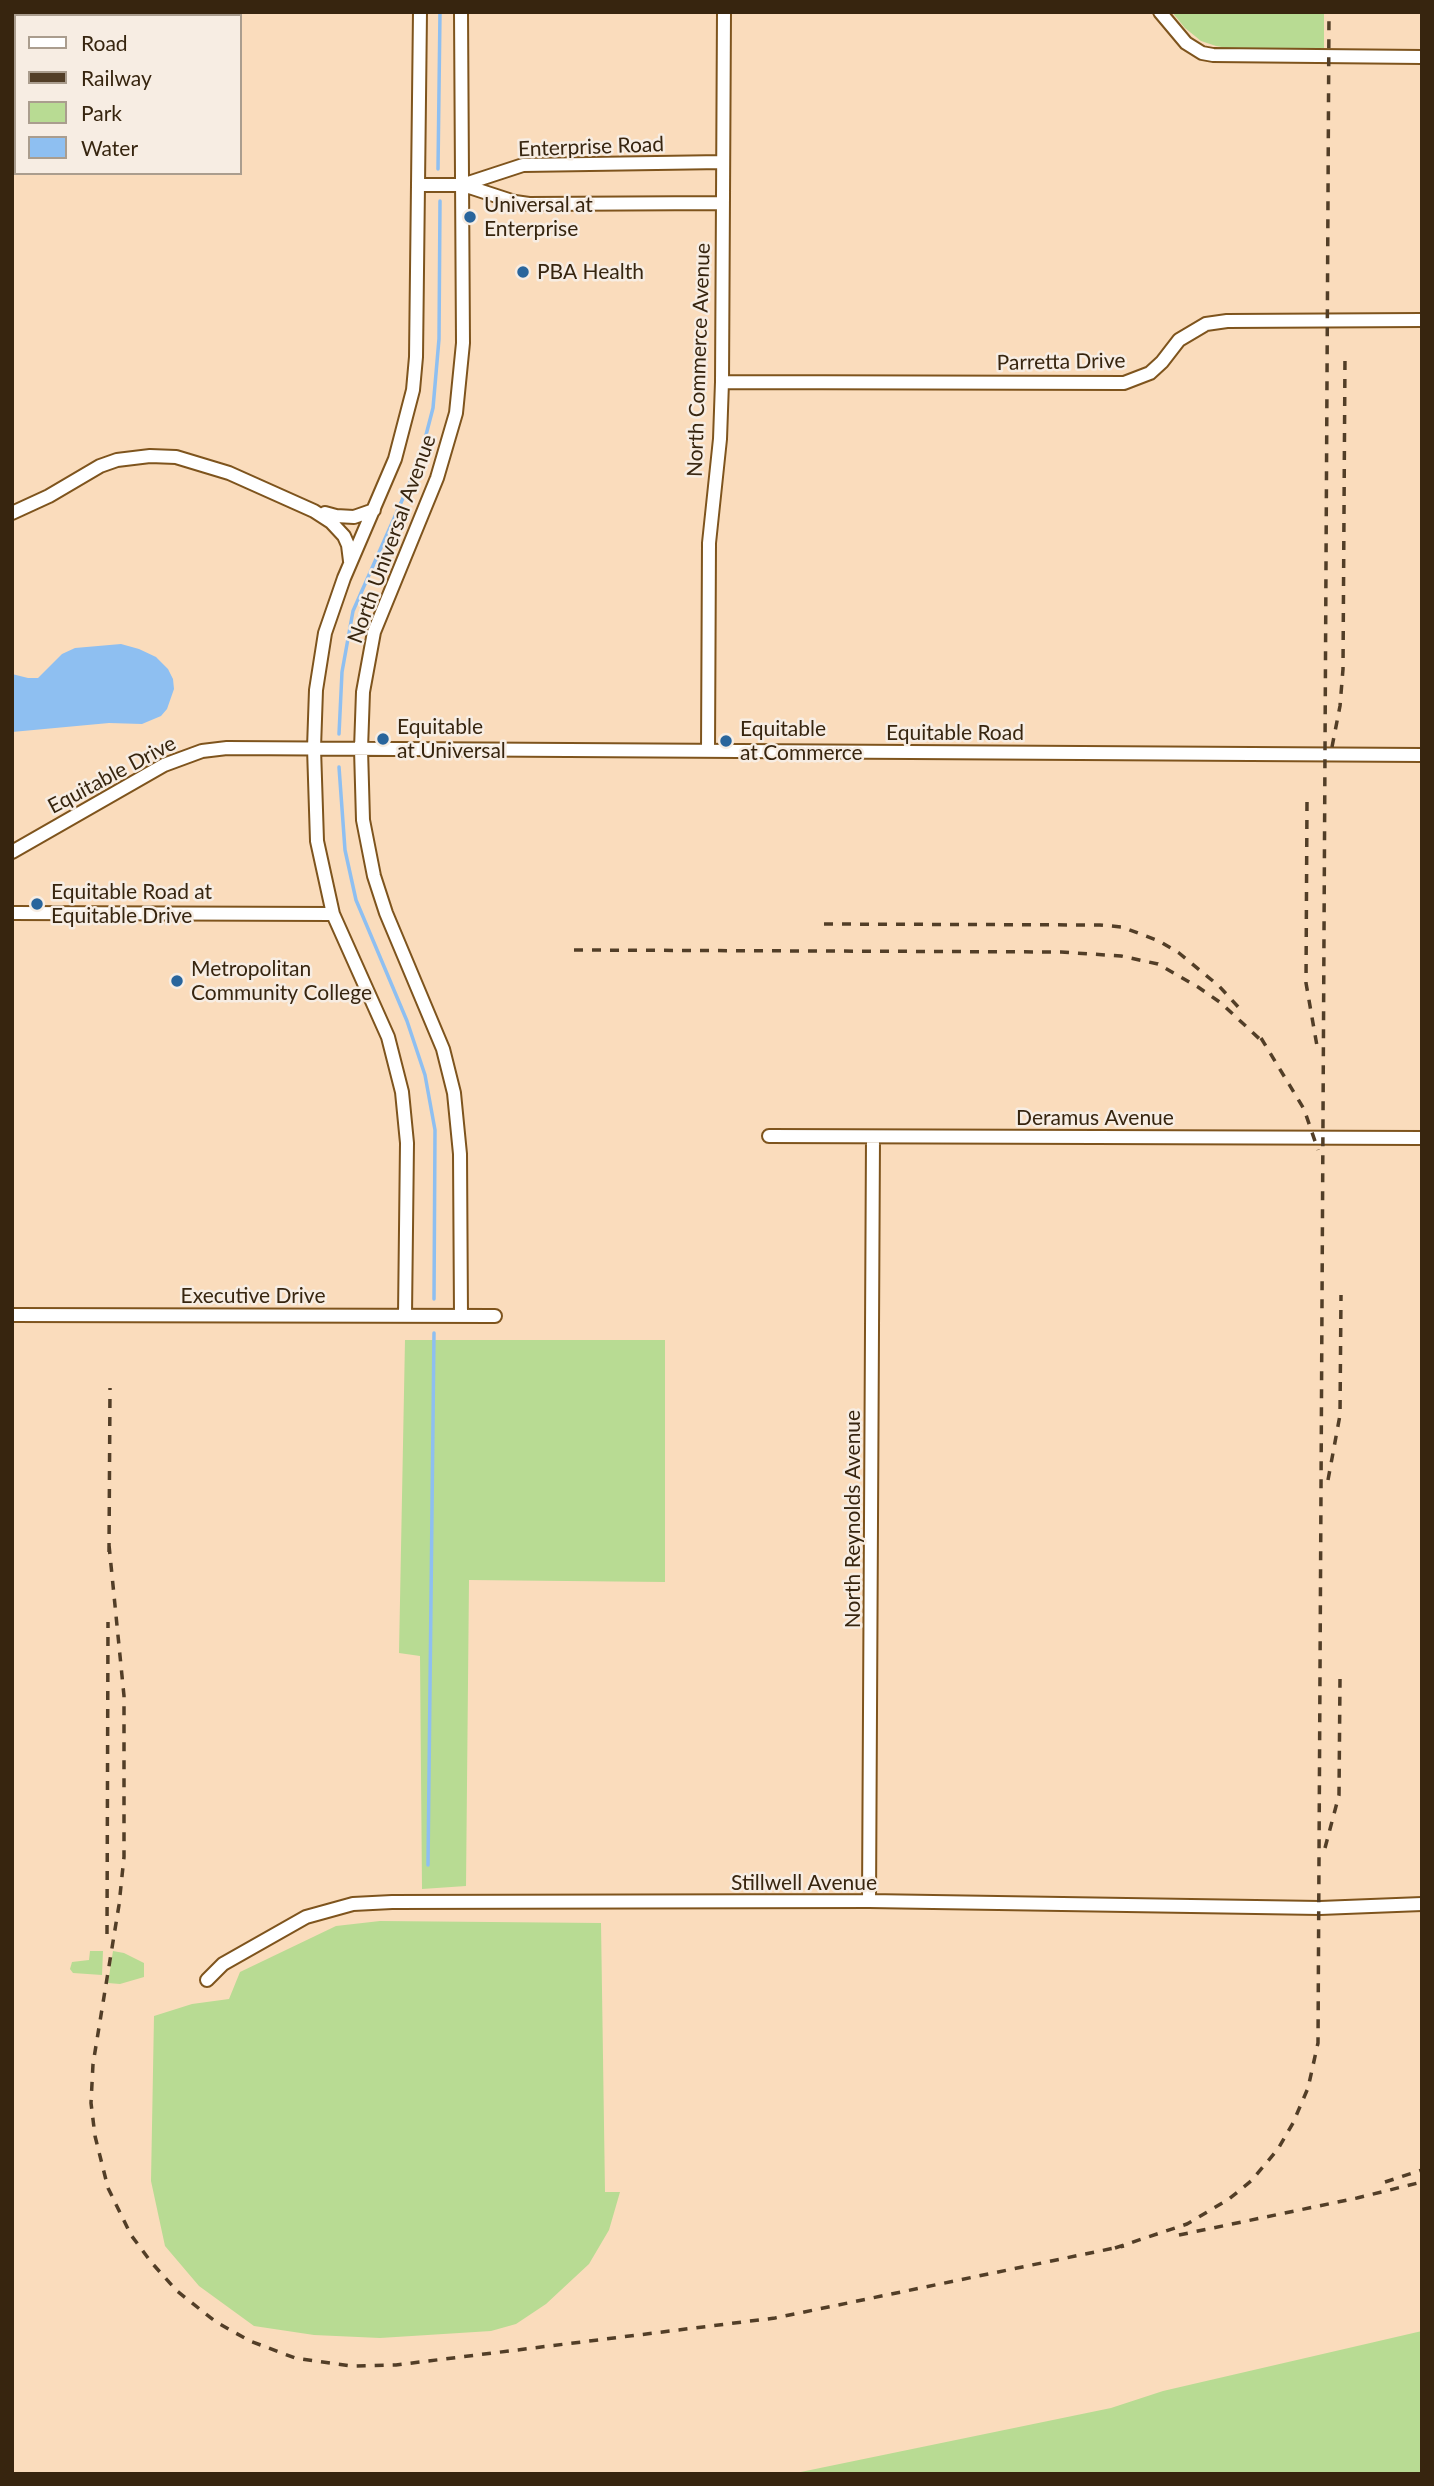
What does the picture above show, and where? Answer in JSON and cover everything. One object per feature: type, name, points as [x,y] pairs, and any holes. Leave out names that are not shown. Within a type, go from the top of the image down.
[{"type":"street","name":"North Universal Avenue","points":[[405,1315],[407,1143],[402,1092],[388,1037],[333,914],[317,841],[314,748],[320,657],[332,610],[403,434],[413,390],[416,357],[420,12]]},
{"type":"street","name":"North Universal Avenue","points":[[461,12],[463,343],[456,413],[437,478],[374,632],[363,692],[361,749],[363,820],[374,876],[386,913],[443,1049],[454,1093],[460,1154],[461,1316]]},
{"type":"street","name":"North Commerce Avenue","points":[[708,750],[709,543],[720,439],[722,382],[724,12]]},
{"type":"street","points":[[1160,12],[1186,43],[1202,53],[1213,55],[1422,57]]},
{"type":"street","name":"Enterprise Road","points":[[462,185],[523,165],[723,162]]},
{"type":"street","name":"Enterprise Road","points":[[418,185],[462,185],[529,204],[723,202]]},
{"type":"street","name":"Parretta Drive","points":[[722,382],[1124,383],[1150,373],[1163,362],[1179,340],[1206,324],[1227,321],[1422,320]]},
{"type":"street","points":[[12,513],[38,502],[100,467],[135,457],[162,456],[201,463],[229,473],[314,511],[331,522],[344,536],[348,545],[350,566]]},
{"type":"street","points":[[314,511],[344,517],[364,515],[374,510]]},
{"type":"street","name":"Equitable Drive","points":[[12,852],[164,765],[202,751],[227,748],[361,749]]},
{"type":"street","name":"Equitable Road","points":[[361,749],[1422,755]]},
{"type":"street","points":[[12,913],[333,914]]},
{"type":"street","name":"Deramus Avenue","points":[[769,1136],[1422,1138]]},
{"type":"street","name":"North Reynolds Avenue","points":[[870,1902],[873,1138]]},
{"type":"street","name":"Executive Drive","points":[[12,1315],[495,1316]]},
{"type":"street","name":"Stillwell Avenue","points":[[207,1979],[223,1964],[306,1917],[353,1904],[870,1902],[1307,1908],[1422,1904]]},
{"type":"green space","points":[[1172,12],[1324,12],[1324,48],[1233,49],[1216,46],[1201,41],[1185,28]]},
{"type":"green space","points":[[405,1340],[665,1340],[665,1582],[469,1580],[466,1886],[422,1889],[420,1656],[399,1653]]},
{"type":"green space","points":[[380,1921],[601,1923],[605,2192],[620,2192],[609,2230],[589,2264],[546,2304],[516,2324],[491,2331],[380,2338],[314,2335],[254,2326],[199,2286],[165,2246],[151,2181],[154,2016],[192,2004],[229,1999],[240,1972],[336,1926]]},
{"type":"green space","points":[[90,1951],[103,1951],[102,1975],[73,1973],[70,1969],[72,1962],[89,1960]]},
{"type":"green space","points":[[113,1951],[124,1953],[144,1963],[144,1977],[120,1984],[108,1983]]},
{"type":"green space","points":[[1422,2331],[1422,2474],[791,2474],[1111,2408],[1163,2391]]},
{"type":"water","points":[[121,644],[156,657],[168,669],[174,689],[167,709],[161,716],[142,724],[109,723],[12,732],[12,674],[38,678],[62,654],[75,648]]},
{"type":"waterway","points":[[438,169],[440,12]]},
{"type":"waterway","points":[[339,734],[342,672],[353,611],[419,462],[433,408],[439,339],[440,201]]},
{"type":"waterway","points":[[339,767],[345,850],[356,900],[407,1021],[425,1075],[435,1130],[434,1299]]},
{"type":"waterway","points":[[428,1865],[434,1333]]},
{"type":"railway","points":[[1115,2248],[1187,2224],[1229,2199],[1251,2181],[1278,2149],[1293,2123],[1308,2088],[1318,2043],[1329,12]]},
{"type":"railway","points":[[1332,747],[1340,706],[1343,669],[1345,356]]},
{"type":"railway","points":[[1307,802],[1306,983],[1317,1046]]},
{"type":"railway","points":[[824,924],[1122,927],[1159,941],[1179,953],[1219,986],[1241,1010]]},
{"type":"railway","points":[[574,950],[1061,952],[1121,956],[1158,964],[1198,987],[1221,1003],[1265,1044]]},
{"type":"railway","points":[[1261,1038],[1304,1109],[1318,1150]]},
{"type":"railway","points":[[1328,1480],[1340,1415],[1341,1295]]},
{"type":"railway","points":[[109,1552],[110,1388]]},
{"type":"railway","points":[[109,1545],[124,1696],[124,1857],[119,1905],[93,2064],[91,2103],[95,2136],[108,2188],[131,2235],[177,2291],[216,2322],[250,2341],[295,2358],[352,2366],[396,2365],[775,2318],[1124,2246]]},
{"type":"railway","points":[[107,1934],[108,1622]]},
{"type":"railway","points":[[1325,1848],[1339,1795],[1340,1679]]},
{"type":"railway","points":[[1385,2182],[1422,2170]]},
{"type":"railway","points":[[1179,2235],[1422,2182]]},
{"type":"place","name":"Universal at Enterprise","points":[[470,217]]},
{"type":"place","name":"PBA Health","points":[[523,272]]},
{"type":"place","name":"Equitable at Universal","points":[[383,739]]},
{"type":"place","name":"Equitable at Commerce","points":[[726,741]]},
{"type":"place","name":"Equitable Road at Equitable Drive","points":[[37,904]]},
{"type":"place","name":"Metropolitan Community College","points":[[177,981]]}]
